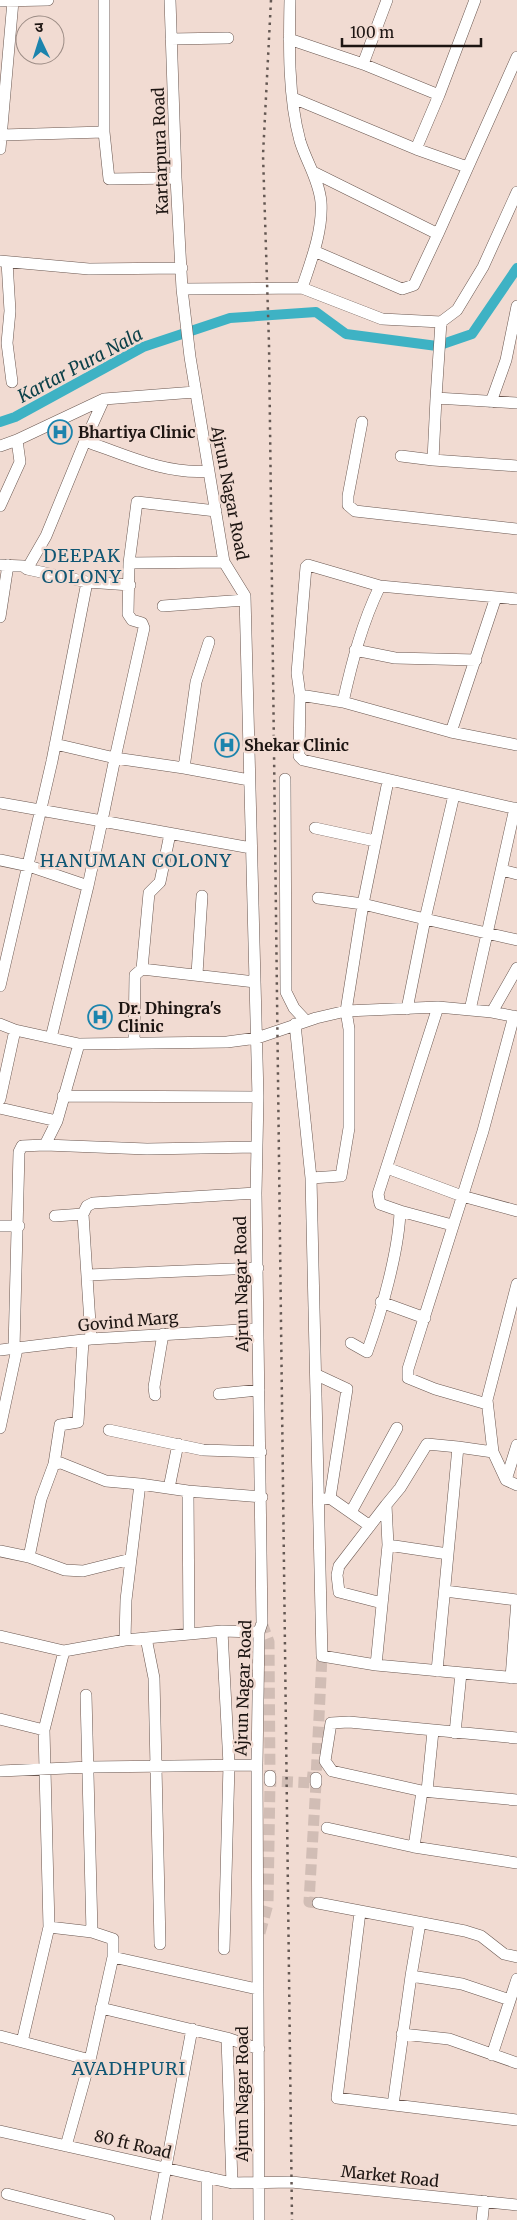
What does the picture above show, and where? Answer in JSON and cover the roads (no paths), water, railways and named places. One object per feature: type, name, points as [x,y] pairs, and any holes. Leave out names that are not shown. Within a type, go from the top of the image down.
[{"type":"street","points":[[0,1],[48,0]]},
{"type":"street","points":[[104,0],[104,132],[109,179],[176,178]]},
{"type":"street","name":"Kartarpura Road","points":[[170,0],[176,178],[183,295],[190,357]]},
{"type":"street","points":[[290,0],[289,70],[293,98],[300,140],[313,172],[321,202],[314,251],[302,288]]},
{"type":"street","points":[[363,64],[387,0]]},
{"type":"street","points":[[416,149],[439,96],[475,0]]},
{"type":"street","points":[[0,149],[13,1]]},
{"type":"street","points":[[172,39],[228,38]]},
{"type":"street","points":[[289,39],[363,64],[439,96]]},
{"type":"street","points":[[314,251],[402,289],[410,288],[414,285],[517,56]]},
{"type":"street","points":[[293,98],[416,149],[467,167]]},
{"type":"street","points":[[2,135],[104,132]]},
{"type":"street","points":[[313,172],[438,234]]},
{"type":"street","points":[[433,460],[441,326],[457,310],[483,267],[517,192]]},
{"type":"street","points":[[12,382],[7,343],[10,311],[4,262],[89,270],[182,268]]},
{"type":"street","points":[[183,295],[302,288],[382,319],[441,326]]},
{"type":"street","points":[[491,402],[506,360],[517,306]]},
{"type":"street","name":"Ajrun Nagar Road","points":[[190,357],[224,562],[245,596],[257,1038],[256,1192],[262,1497],[262,1623],[259,1632],[257,1765],[257,1990],[260,2049],[259,2220]]},
{"type":"street","points":[[0,446],[104,400],[195,392]]},
{"type":"street","points":[[436,398],[517,403]]},
{"type":"street","points":[[28,569],[46,536],[104,400]]},
{"type":"street","points":[[362,422],[348,496],[348,505],[355,511],[517,529]]},
{"type":"street","points":[[0,506],[20,462],[17,440]]},
{"type":"street","points":[[85,441],[149,463],[195,472],[208,471]]},
{"type":"street","points":[[401,456],[517,466]]},
{"type":"street","points":[[51,1038],[88,886],[144,628],[142,623],[129,618],[129,563],[137,502],[216,511]]},
{"type":"street","points":[[129,563],[224,562]]},
{"type":"street","points":[[0,617],[4,565],[22,566],[87,582],[130,585]]},
{"type":"street","points":[[470,1010],[516,808],[388,781],[303,760],[298,750],[300,695],[297,673],[306,567],[380,586],[517,598]]},
{"type":"street","points":[[0,986],[6,942],[29,866],[56,744],[87,582]]},
{"type":"street","points":[[343,702],[355,650],[380,586]]},
{"type":"street","points":[[451,732],[496,597]]},
{"type":"street","points":[[163,606],[245,600]]},
{"type":"street","points":[[184,768],[196,682],[209,642]]},
{"type":"street","points":[[355,650],[395,658],[476,660]]},
{"type":"street","points":[[300,695],[343,702],[451,732],[517,745]]},
{"type":"street","points":[[56,744],[115,758],[249,780]]},
{"type":"street","points":[[285,779],[286,992],[300,1022],[311,1178],[316,1375],[324,1499],[322,1656],[376,1665],[514,1678],[517,1600],[445,1591]]},
{"type":"street","points":[[311,1178],[341,1176],[349,1128],[349,1030],[346,1011],[363,904],[388,781]]},
{"type":"street","points":[[407,1010],[425,919],[454,795]]},
{"type":"street","points":[[0,803],[252,848]]},
{"type":"street","points":[[315,828],[375,841]]},
{"type":"street","points":[[142,969],[150,893],[160,882],[170,834]]},
{"type":"street","points":[[0,860],[29,866],[88,886]]},
{"type":"street","points":[[502,870],[517,874]]},
{"type":"street","points":[[197,974],[202,896]]},
{"type":"street","points":[[318,898],[363,904],[517,940]]},
{"type":"street","points":[[492,1012],[517,968]]},
{"type":"street","points":[[134,1043],[135,974],[142,969],[255,982]]},
{"type":"street","points":[[438,1007],[378,1194],[380,1204],[452,1225]]},
{"type":"street","points":[[0,1024],[15,1030],[78,1044],[227,1042],[257,1038],[300,1022],[346,1011],[407,1010],[438,1007],[492,1012],[516,1017],[483,1131],[408,1369],[408,1378],[435,1389],[487,1404]]},
{"type":"street","points":[[0,1099],[15,1030]]},
{"type":"street","points":[[45,1144],[57,1121],[78,1044]]},
{"type":"street","points":[[63,1096],[258,1097]]},
{"type":"street","points":[[0,1108],[57,1121]]},
{"type":"street","points":[[0,1428],[15,1349],[20,1152],[22,1146],[45,1144],[147,1149],[257,1147]]},
{"type":"street","points":[[387,1168],[462,1196],[517,1211]]},
{"type":"street","points":[[29,1557],[41,1500],[54,1464],[60,1425],[78,1422],[87,1340],[88,1275],[83,1214],[87,1206],[93,1202],[256,1192]]},
{"type":"street","points":[[351,1343],[367,1352],[399,1230],[400,1211]]},
{"type":"street","points":[[55,1216],[83,1214]]},
{"type":"street","points":[[0,1226],[18,1226]]},
{"type":"street","points":[[88,1275],[258,1268]]},
{"type":"street","points":[[512,1482],[493,1452],[487,1404],[517,1284]]},
{"type":"street","points":[[381,1302],[425,1318]]},
{"type":"street","name":"Govind Marg","points":[[0,1350],[87,1340],[258,1329]]},
{"type":"street","points":[[155,1395],[155,1380],[163,1334]]},
{"type":"street","points":[[316,1375],[347,1389],[324,1499]]},
{"type":"street","points":[[218,1394],[259,1390]]},
{"type":"street","points":[[351,1512],[397,1428]]},
{"type":"street","points":[[109,1430],[203,1450],[261,1452]]},
{"type":"street","points":[[169,1488],[178,1444]]},
{"type":"street","points":[[382,1603],[339,1592],[337,1575],[339,1566],[400,1488],[427,1444],[493,1452]]},
{"type":"street","points":[[512,1482],[517,1446]]},
{"type":"street","points":[[437,1671],[458,1447]]},
{"type":"street","points":[[54,1464],[61,1463],[106,1481],[140,1484],[188,1492],[262,1497]]},
{"type":"street","points":[[125,1640],[126,1600],[140,1484]]},
{"type":"street","points":[[188,1492],[189,1634]]},
{"type":"street","points":[[324,1499],[351,1512],[370,1526]]},
{"type":"street","points":[[376,1665],[388,1545],[386,1505]]},
{"type":"street","points":[[388,1545],[448,1554]]},
{"type":"street","points":[[0,1551],[29,1557],[65,1570],[83,1571],[131,1559]]},
{"type":"street","points":[[222,1631],[229,1765],[224,1949]]},
{"type":"street","points":[[0,1636],[64,1652],[125,1640],[222,1631],[259,1632]]},
{"type":"street","points":[[146,1638],[154,1678],[158,1766],[160,1944]]},
{"type":"street","points":[[22,2042],[49,1927],[44,1730],[64,1652]]},
{"type":"street","points":[[455,1733],[461,1673]]},
{"type":"street","points":[[86,1695],[90,1766],[92,1932]]},
{"type":"street","points":[[1,1720],[44,1730]]},
{"type":"street","points":[[517,1738],[349,1722],[331,1723],[325,1761],[332,1771],[425,1791],[517,1800]]},
{"type":"street","points":[[414,1847],[425,1791],[433,1731]]},
{"type":"street","points":[[0,1770],[45,1770],[90,1766],[257,1765]]},
{"type":"street","points":[[327,1828],[414,1847],[517,1863]]},
{"type":"street","points":[[318,1904],[481,1936],[504,1954],[517,1957]]},
{"type":"street","points":[[360,1912],[336,2098],[517,2120]]},
{"type":"street","points":[[394,2105],[402,2034],[420,1923]]},
{"type":"street","points":[[49,1927],[92,1932],[113,1939],[113,1957],[90,2060],[66,2146]]},
{"type":"street","points":[[113,1957],[257,1990]]},
{"type":"street","points":[[411,1976],[462,1984],[510,2000]]},
{"type":"street","points":[[492,2055],[517,1979]]},
{"type":"street","points":[[101,2008],[227,2038],[260,2049]]},
{"type":"street","points":[[156,2220],[192,2029]]},
{"type":"street","points":[[402,2034],[449,2040],[517,2063]]},
{"type":"street","points":[[0,2036],[90,2060]]},
{"type":"street","points":[[227,2038],[232,2183]]},
{"type":"street","name":"80 ft Road","points":[[0,2131],[207,2178],[232,2183],[259,2184]]},
{"type":"street","points":[[207,2178],[207,2220]]},
{"type":"street","name":"Market Road","points":[[259,2184],[291,2182],[517,2204]]},
{"type":"street","points":[[7,2194],[110,2220]]},
{"type":"street","points":[[482,2220],[484,2201]]},
{"type":"waterway","name":"Kartar Pura Nala","points":[[0,422],[15,417],[143,347],[230,318],[316,312],[346,334],[437,346],[472,334],[517,268]]},
{"type":"tunnel","points":[[262,1623],[269,1642],[270,1776],[279,1776]]},
{"type":"tunnel","points":[[307,1777],[316,1778],[322,1656]]},
{"type":"tunnel","points":[[260,1933],[268,1904],[270,1781],[316,1783],[309,1902],[318,1903]]},
{"type":"railway","points":[[271,0],[263,155],[269,344],[292,2220]]},
{"type":"place","name":"Bhartiya Clinic","points":[[60,432]]},
{"type":"place","name":"Shekar Clinic","points":[[227,745]]},
{"type":"place","name":"Dr. Dhingra's Clinic","points":[[100,1017]]},
{"type":"district","name":"DEEPAK COLONY","points":[[82,565]]},
{"type":"district","name":"HANUMAN COLONY","points":[[136,860]]},
{"type":"district","name":"AVADHPURI","points":[[129,2068]]}]
